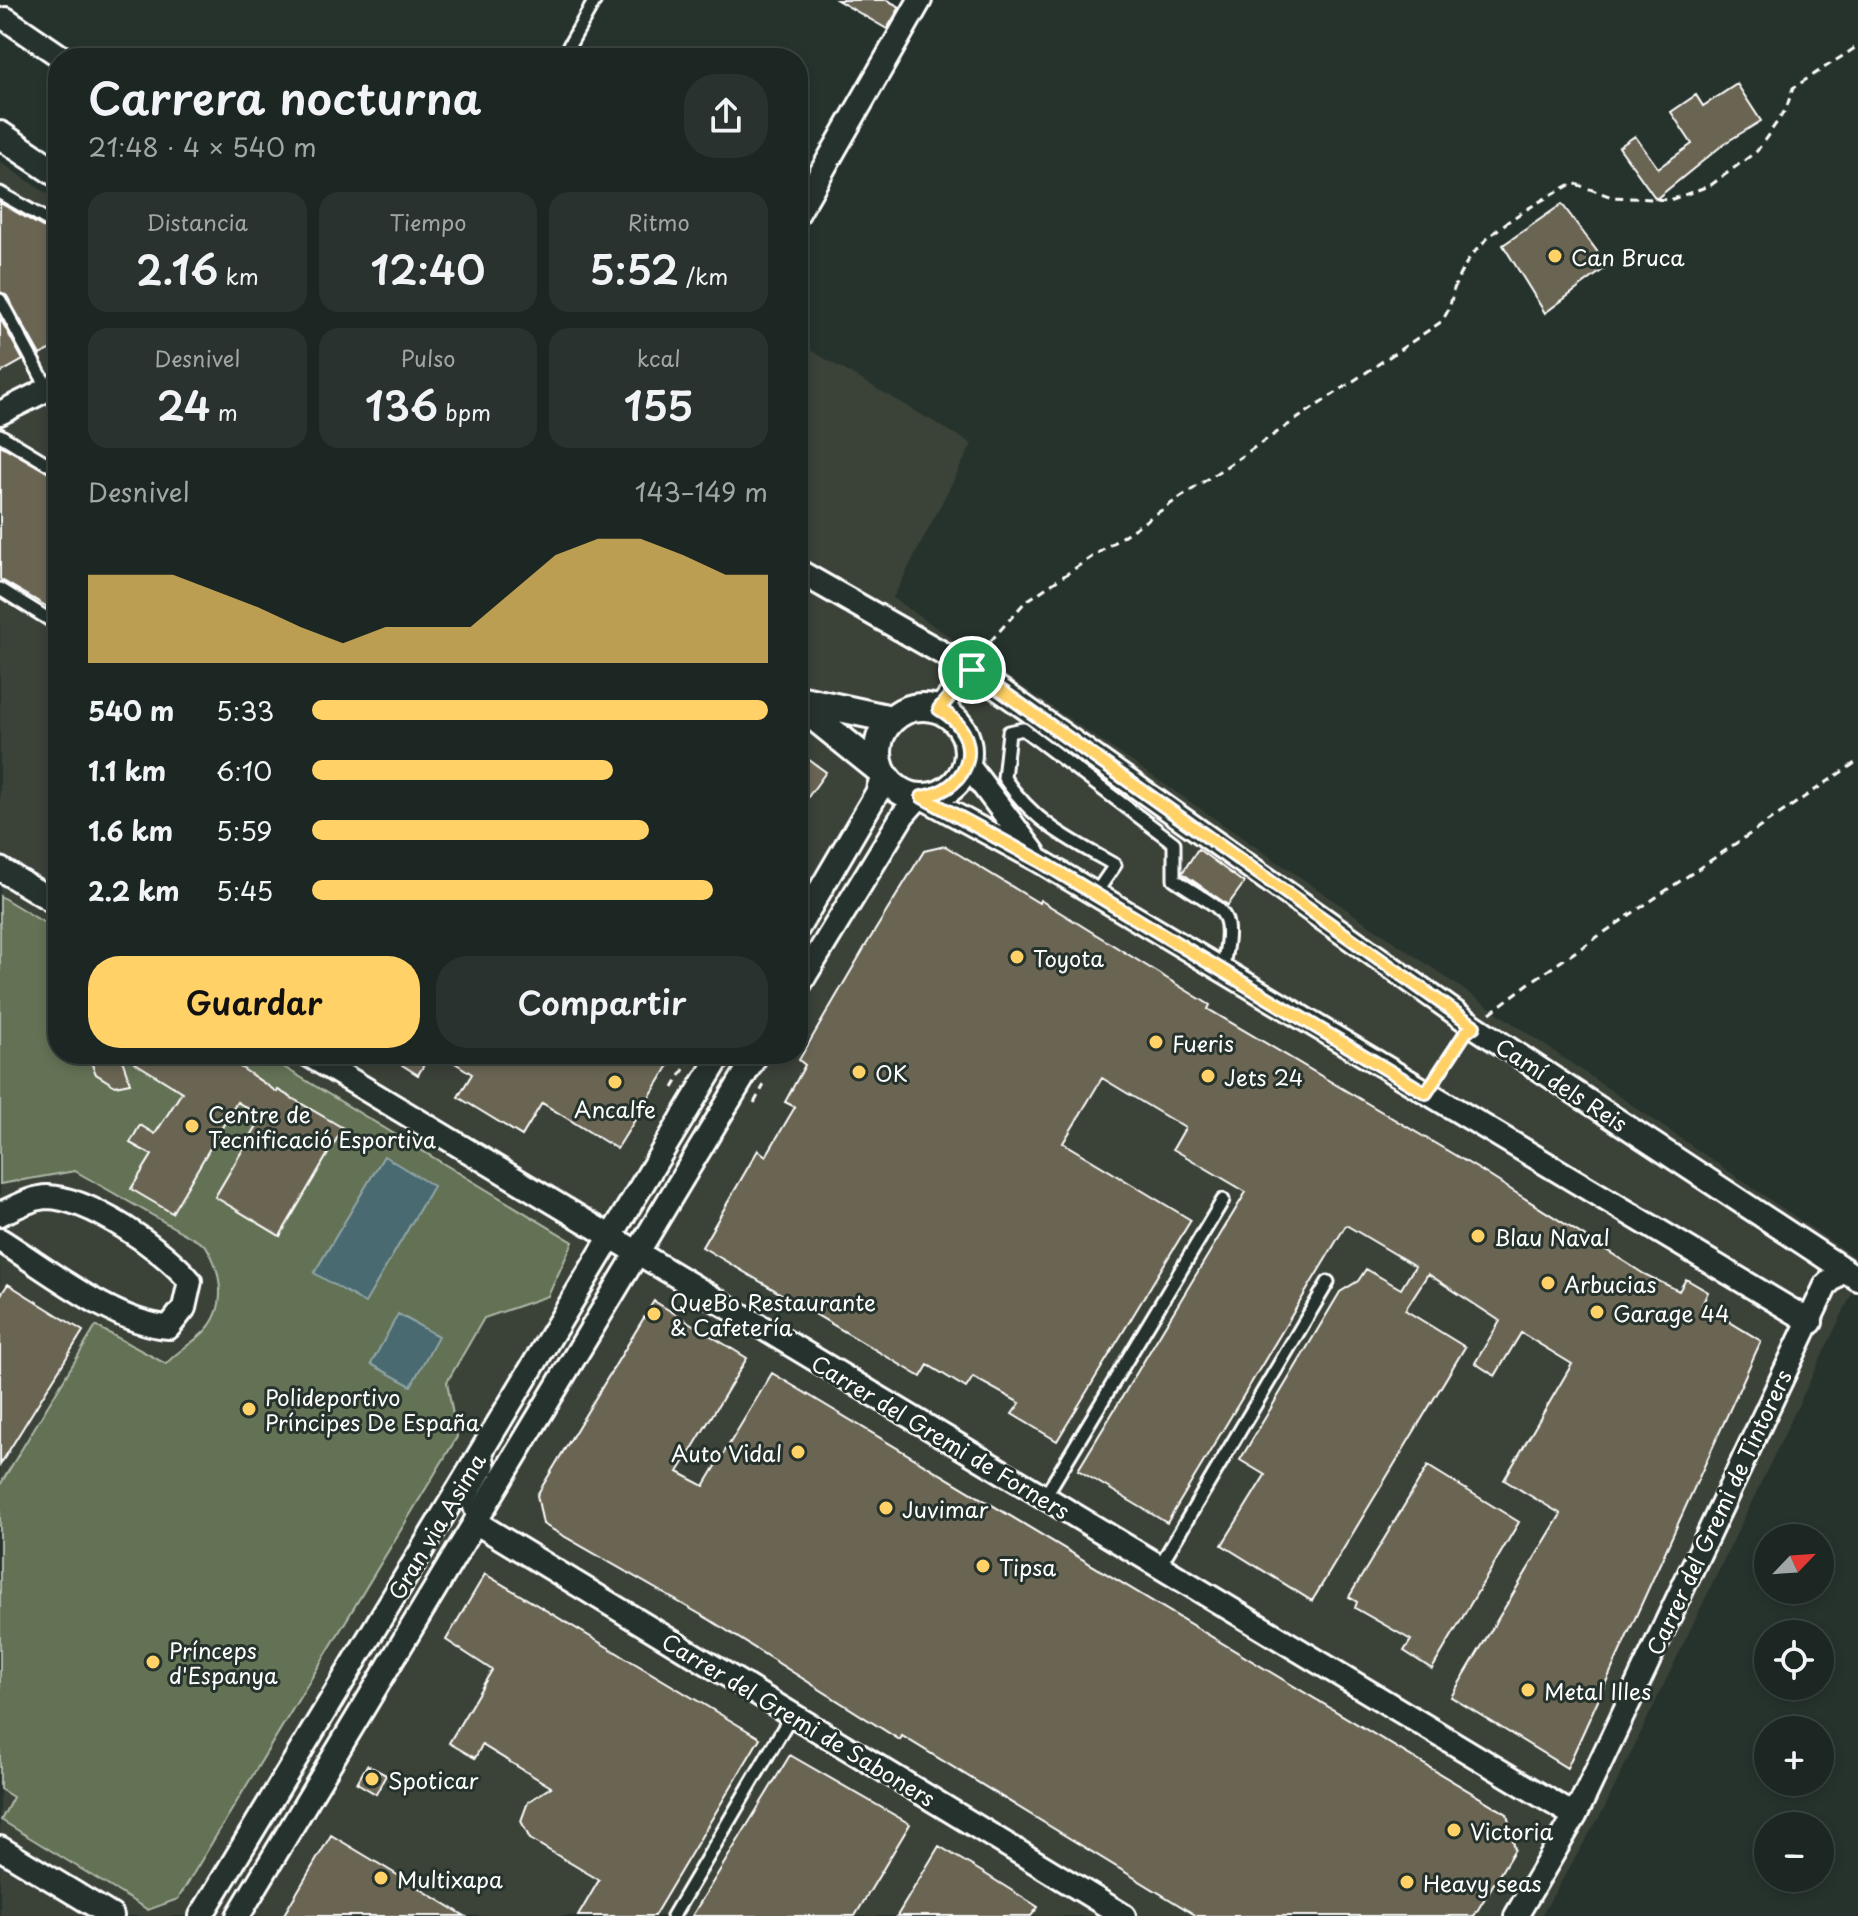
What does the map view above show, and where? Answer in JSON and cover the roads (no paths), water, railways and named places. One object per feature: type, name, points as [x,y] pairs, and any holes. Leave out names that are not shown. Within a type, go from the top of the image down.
[{"type":"street","points":[[808,196],[920,0]]},
{"type":"street","points":[[6,19],[48,48]]},
{"type":"street","points":[[0,135],[48,167]]},
{"type":"street","points":[[0,413],[48,389]]},
{"type":"street","name":"Camí dels Reis","points":[[808,577],[972,670],[1474,1026],[1851,1274]]},
{"type":"street","points":[[939,709],[972,670]]},
{"type":"street","points":[[808,703],[891,719]]},
{"type":"street","points":[[808,911],[877,793],[882,772],[878,744],[891,719],[913,707],[939,709],[960,725],[966,737],[967,764],[1040,861]]},
{"type":"street","points":[[808,709],[882,772],[898,790],[920,797],[1040,861],[1811,1322]]},
{"type":"street","points":[[808,971],[896,826],[920,797],[950,788],[967,764]]},
{"type":"street","points":[[0,869],[48,898]]},
{"type":"street","name":"Carrer del Gremi de Forners","points":[[324,1064],[1575,1816]]},
{"type":"street","name":"Gran via Asima","points":[[201,1916],[715,1064]]},
{"type":"street","name":"Gran via Asima","points":[[238,1916],[751,1064]]},
{"type":"street","points":[[0,1214],[44,1197],[76,1201],[171,1258],[190,1281],[184,1308],[169,1327],[146,1325],[114,1310],[0,1240]]},
{"type":"street","name":"Camí dels Reis","points":[[1811,1322],[1826,1285],[1851,1274]]},
{"type":"street","name":"Carrer del Gremi de Tintorers","points":[[1516,1916],[1575,1816],[1776,1385],[1811,1322]]},
{"type":"street","name":"Carrer del Gremi de Saboners","points":[[475,1522],[1124,1916]]},
{"type":"street","points":[[0,1848],[112,1916]]},
{"type":"lane","points":[[568,48],[595,0]]},
{"type":"lane","points":[[0,193],[48,220]]},
{"type":"lane","points":[[0,300],[48,379]]},
{"type":"lane","points":[[0,435],[48,464]]},
{"type":"lane","points":[[0,589],[48,619]]},
{"type":"lane","points":[[1095,894],[1115,865],[1050,829],[1024,806],[1004,778],[1009,732],[1023,729],[1174,843],[1174,879],[1225,914],[1231,929],[1221,971]]},
{"type":"lane","points":[[1044,1498],[1223,1200]]},
{"type":"lane","points":[[1159,1567],[1328,1282]]},
{"type":"lane","points":[[475,1522],[468,1503],[489,1466],[485,1445]]},
{"type":"lane","points":[[673,1916],[792,1714]]},
{"type":"water","points":[[384,1156],[433,1186],[365,1303],[314,1273]]},
{"type":"water","points":[[398,1314],[438,1336],[411,1386],[371,1364]]},
{"type":"place","name":"Can Bruca","points":[[1555,256]]},
{"type":"place","name":"Toyota","points":[[1017,957]]},
{"type":"place","name":"Fueris","points":[[1156,1042]]},
{"type":"place","name":"OK","points":[[859,1072]]},
{"type":"place","name":"Jets 24","points":[[1208,1076]]},
{"type":"place","name":"Ancalfe","points":[[615,1082]]},
{"type":"place","name":"Centre de Tecnificació Esportiva","points":[[192,1126]]},
{"type":"place","name":"Blau Naval","points":[[1478,1236]]},
{"type":"place","name":"Arbucias","points":[[1548,1283]]},
{"type":"place","name":"Garage 44","points":[[1597,1312]]},
{"type":"place","name":"QueBo Restaurante & Cafetería","points":[[654,1314]]},
{"type":"place","name":"Polideportivo Príncipes De España","points":[[249,1409]]},
{"type":"place","name":"Auto Vidal","points":[[798,1452]]},
{"type":"place","name":"Juvimar","points":[[886,1508]]},
{"type":"place","name":"Tipsa","points":[[983,1566]]},
{"type":"place","name":"Prínceps d'Espanya","points":[[153,1662]]},
{"type":"place","name":"Metal Illes","points":[[1528,1690]]},
{"type":"place","name":"Spoticar","points":[[372,1779]]},
{"type":"place","name":"Victoria","points":[[1454,1830]]},
{"type":"place","name":"Multixapa","points":[[381,1878]]},
{"type":"place","name":"Heavy seas","points":[[1407,1882]]}]
